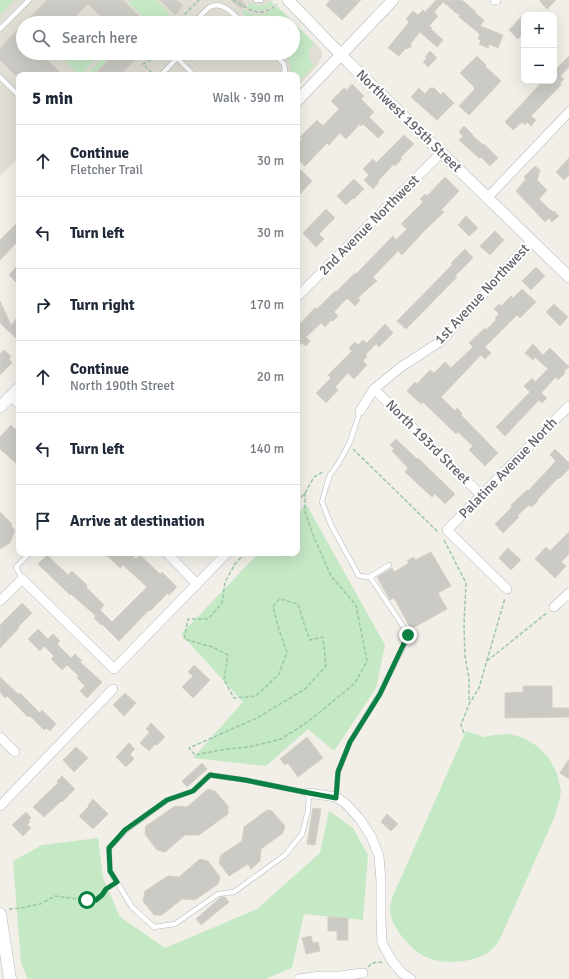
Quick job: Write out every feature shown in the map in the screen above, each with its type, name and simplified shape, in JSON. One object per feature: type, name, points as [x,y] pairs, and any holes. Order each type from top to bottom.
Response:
[{"type":"main road","points":[[5,911],[10,979]]},
{"type":"street","name":"Northwest 195th Street","points":[[288,0],[341,55],[569,277]]},
{"type":"street","points":[[300,98],[393,0]]},
{"type":"street","points":[[488,197],[569,112]]},
{"type":"street","name":"2nd Avenue Northwest","points":[[300,294],[442,152]]},
{"type":"street","name":"1st Avenue Northwest","points":[[360,411],[374,389],[401,367],[441,341],[532,240]]},
{"type":"street","name":"North 193rd Street","points":[[374,389],[481,495]]},
{"type":"street","points":[[0,407],[16,391]]},
{"type":"street","points":[[11,396],[16,401]]},
{"type":"street","name":"Palatine Avenue North","points":[[444,532],[569,406]]},
{"type":"street","points":[[444,532],[506,594]]},
{"type":"street","points":[[170,556],[197,584]]},
{"type":"street","points":[[0,601],[22,579],[114,669],[224,556]]},
{"type":"street","points":[[554,607],[569,593]]},
{"type":"street","points":[[0,806],[113,690]]},
{"type":"street","points":[[0,737],[15,752]]},
{"type":"street","points":[[309,793],[336,798],[345,803],[359,818],[371,836],[379,856],[382,943],[392,961],[402,973],[411,979]]},
{"type":"street","points":[[299,979],[363,973]]},
{"type":"lane","points":[[0,30],[29,0]]},
{"type":"lane","points":[[256,0],[261,0]]},
{"type":"lane","points":[[201,16],[211,6],[217,4],[226,7],[235,16]]},
{"type":"lane","points":[[164,72],[175,60]]},
{"type":"lane","points":[[179,60],[191,72]]},
{"type":"lane","points":[[280,60],[284,64],[284,72]]},
{"type":"lane","points":[[0,77],[16,93]]},
{"type":"lane","points":[[360,411],[349,444],[330,475],[322,502],[331,525],[359,576],[370,577],[389,565]]},
{"type":"lane","points":[[22,579],[16,567],[27,556]]},
{"type":"lane","points":[[336,798],[338,772],[350,742],[380,694],[408,635],[370,577]]},
{"type":"lane","points":[[210,775],[245,780],[309,793],[308,811],[302,834],[285,855],[234,892],[218,894],[175,924],[154,927],[132,907],[110,871],[109,848],[125,830],[167,800],[193,791],[210,775]]},
{"type":"path","points":[[183,16],[198,0]]},
{"type":"path","points":[[233,0],[245,8],[259,12],[271,10],[277,4]]},
{"type":"path","points":[[150,60],[143,64],[151,72]]},
{"type":"path","points":[[349,444],[444,532],[466,583],[464,632],[465,656],[470,678],[469,704]]},
{"type":"path","points":[[300,499],[314,477],[330,467],[334,469]]},
{"type":"path","points":[[242,556],[235,564],[225,582],[222,602],[208,619],[188,619],[184,639],[212,647],[228,654],[224,680],[234,698],[256,696],[279,674],[287,652],[273,607],[279,598],[298,604],[310,640],[323,638],[326,666],[306,689],[257,718],[189,748],[195,755],[226,749],[249,747],[281,738],[309,721],[355,683],[367,661],[356,605],[331,576],[304,512],[305,493]]},
{"type":"path","points":[[444,532],[446,540]]},
{"type":"path","points":[[464,733],[461,725],[469,704],[479,688],[506,594]]},
{"type":"path","points":[[487,661],[554,607]]},
{"type":"path","points":[[5,911],[40,904],[55,896],[96,900],[106,889],[117,882]]},
{"type":"path","points":[[363,973],[372,963],[392,961]]},
{"type":"shaded area","points":[[0,0],[270,0],[287,16],[16,16],[16,60],[300,60],[300,29],[321,49],[322,57],[317,66],[300,84],[300,72],[16,72],[16,160],[0,176]]},
{"type":"green space","points":[[0,0],[14,0],[0,15]]},
{"type":"green space","points":[[132,0],[156,0],[170,13],[167,16],[142,16],[129,3]]},
{"type":"green space","points":[[271,1],[274,4],[265,9],[254,10],[247,7],[250,3],[261,6]]},
{"type":"green space","points":[[277,6],[287,16],[246,16],[242,12],[244,9],[252,14],[261,15],[269,12]]},
{"type":"green space","points":[[300,29],[314,43],[310,48],[309,57],[314,66],[300,80],[300,72],[290,72],[290,63],[288,60],[300,60]]},
{"type":"green space","points":[[64,60],[95,60],[83,72],[77,72]]},
{"type":"green space","points":[[101,60],[108,60],[96,72],[89,72]]},
{"type":"green space","points":[[306,504],[385,645],[376,688],[334,751],[308,729],[266,766],[193,758],[243,702],[181,634],[256,556],[300,556],[300,511]]},
{"type":"green space","points":[[466,731],[484,737],[509,734],[524,738],[537,746],[548,757],[557,773],[561,791],[555,816],[498,943],[488,953],[477,958],[446,962],[424,956],[411,947],[395,926],[390,909],[392,898]]},
{"type":"green space","points":[[329,811],[353,828],[368,855],[363,920],[304,914],[292,968],[265,979],[28,979],[21,963],[13,861],[42,845],[98,838],[103,878],[120,917],[165,948],[257,909],[320,853]]},
{"type":"building","points":[[47,0],[123,0],[139,16],[101,16],[88,4],[76,16],[31,16]]},
{"type":"building","points":[[160,0],[177,0],[183,6],[175,15]]},
{"type":"building","points":[[231,0],[241,0],[246,5],[241,9]]},
{"type":"building","points":[[330,0],[361,0],[342,20],[326,5]]},
{"type":"building","points":[[436,0],[462,0],[484,20],[480,26],[503,35],[498,48],[489,44],[488,48],[479,44],[481,40],[478,39],[480,34],[459,17],[460,15],[443,2],[434,12],[438,16],[429,26],[443,40],[437,47],[420,32],[411,43],[411,47],[405,49],[399,56],[388,48],[409,22],[406,19],[413,11],[418,15],[423,10],[425,12]]},
{"type":"building","points":[[539,0],[556,0],[547,9]]},
{"type":"building","points":[[521,17],[521,36],[518,39],[509,30]]},
{"type":"building","points":[[16,31],[16,60],[47,60],[60,72],[16,72],[15,75],[0,60],[0,48]]},
{"type":"building","points":[[430,51],[437,58],[428,67],[423,62],[427,58],[425,57]]},
{"type":"building","points":[[477,56],[501,81],[469,115],[459,106],[475,89],[460,73]]},
{"type":"building","points":[[569,56],[569,67],[560,76],[564,79],[560,83],[561,85],[531,116],[536,120],[531,126],[527,122],[525,125],[522,122],[513,130],[505,122],[540,84],[557,84],[557,68]]},
{"type":"building","points":[[108,60],[134,61],[123,72],[97,72]]},
{"type":"building","points":[[352,84],[364,96],[361,99],[374,112],[369,117],[384,132],[378,138],[363,124],[361,126],[360,124],[346,139],[340,133],[329,145],[327,143],[305,166],[300,162],[300,141],[302,139],[300,137],[317,120],[323,126],[339,109],[331,101],[344,88],[347,90]]},
{"type":"building","points":[[419,88],[425,94],[430,88],[434,88],[441,95],[443,92],[454,103],[437,120],[411,97]]},
{"type":"building","points":[[464,126],[498,158],[490,166],[459,140],[463,136],[459,132]]},
{"type":"building","points":[[404,135],[414,144],[400,158],[402,159],[395,166],[394,164],[378,181],[379,182],[373,189],[364,180],[369,175],[363,169],[373,159],[376,163]]},
{"type":"building","points":[[569,158],[569,175],[564,180],[556,172]]},
{"type":"building","points":[[535,166],[540,170],[537,180],[547,190],[539,199],[550,210],[553,212],[554,211],[559,216],[552,222],[549,218],[545,222],[516,191],[526,179],[524,177]]},
{"type":"building","points":[[301,170],[312,181],[300,194]]},
{"type":"building","points":[[445,177],[459,191],[441,210],[444,212],[402,255],[398,251],[373,277],[377,281],[358,298],[360,300],[355,306],[347,298],[334,312],[338,316],[333,321],[331,320],[325,327],[321,323],[306,337],[310,341],[306,346],[302,343],[300,345],[300,324],[315,308],[317,309],[355,273],[356,274],[393,236],[396,240],[407,229],[401,224],[423,202],[420,199],[425,194],[427,196]]},
{"type":"building","points":[[354,179],[364,189],[346,205],[337,196]]},
{"type":"building","points":[[326,209],[335,218],[319,234],[324,239],[316,247],[303,233]]},
{"type":"building","points":[[466,216],[478,228],[469,236],[458,225]]},
{"type":"building","points":[[16,224],[16,243],[0,260],[0,240]]},
{"type":"building","points":[[495,231],[504,240],[490,255],[480,246]]},
{"type":"building","points":[[465,249],[473,258],[455,276],[457,277],[406,329],[397,321],[452,265],[451,263]]},
{"type":"building","points":[[16,267],[16,282],[9,275]]},
{"type":"building","points":[[536,267],[545,276],[531,290],[522,281]]},
{"type":"building","points":[[522,289],[536,302],[520,318],[517,315],[485,347],[491,353],[485,359],[481,355],[441,397],[455,411],[457,408],[462,413],[461,415],[498,453],[485,466],[469,450],[473,446],[458,432],[456,434],[423,402],[421,404],[407,391],[415,382],[417,384],[430,370],[434,373],[445,362],[451,368],[473,347],[469,343],[496,320],[495,318],[499,314],[494,309],[499,304],[501,306],[511,296],[513,298]]},
{"type":"building","points":[[0,301],[11,325],[16,319],[16,338],[0,323]]},
{"type":"building","points":[[554,304],[568,317],[560,326],[546,312]]},
{"type":"building","points":[[385,324],[393,333],[379,347],[376,344],[366,354],[367,356],[363,361],[367,365],[354,379],[348,373],[335,387],[338,390],[326,403],[316,393],[331,378],[328,375],[352,351],[349,348],[355,342],[358,345],[363,340],[367,343]]},
{"type":"building","points":[[533,344],[543,355],[550,348],[569,367],[564,371],[565,373],[558,380],[556,377],[541,393],[547,398],[542,403],[539,400],[505,436],[496,427],[530,392],[524,386],[532,378],[535,382],[548,369],[535,357],[533,360],[525,353]]},
{"type":"building","points":[[4,350],[11,356],[9,359],[12,363],[0,375],[0,354]]},
{"type":"building","points":[[11,425],[16,430],[16,463],[0,449],[0,437]]},
{"type":"building","points":[[396,439],[455,494],[445,504],[435,494],[432,497],[405,472],[408,468],[392,451],[394,449],[390,445]]},
{"type":"building","points":[[555,449],[569,463],[569,469],[559,479],[558,478],[537,500],[538,501],[531,507],[529,505],[517,516],[519,517],[503,533],[495,524],[512,507],[511,505],[527,490],[528,491],[556,461],[550,455]]},
{"type":"building","points":[[0,512],[12,524],[11,526],[15,530],[10,543],[0,549]]},
{"type":"building","points":[[569,532],[569,554],[561,562],[566,566],[555,578],[535,559],[546,547],[550,551]]},
{"type":"building","points":[[508,548],[521,560],[511,570],[499,558]]},
{"type":"building","points":[[431,552],[451,586],[438,593],[447,609],[411,629],[394,598],[390,600],[377,577],[392,568],[394,572],[409,563],[407,561],[414,557],[415,560]]},
{"type":"building","points":[[46,556],[48,556],[68,575],[72,571],[87,585],[86,587],[104,605],[100,610],[112,622],[147,587],[123,565],[120,568],[107,556],[132,556],[136,559],[141,556],[160,574],[162,572],[177,587],[169,595],[168,593],[150,611],[149,610],[119,641],[94,618],[96,616],[71,594],[70,595],[38,564]]},
{"type":"building","points":[[22,603],[32,613],[0,648],[0,625]]},
{"type":"building","points":[[38,629],[48,639],[53,634],[60,641],[57,644],[71,658],[75,654],[82,661],[80,662],[102,682],[87,698],[80,691],[85,686],[77,678],[79,676],[67,665],[62,670],[51,659],[54,656],[44,646],[40,651],[28,639]]},
{"type":"building","points":[[194,665],[210,680],[193,698],[182,687],[193,676],[188,672]]},
{"type":"building","points":[[0,677],[19,695],[20,693],[40,713],[42,710],[56,724],[50,731],[46,728],[44,730],[30,716],[28,717],[7,696],[5,698],[0,692]]},
{"type":"building","points":[[523,686],[552,686],[552,708],[569,708],[569,717],[505,718],[505,693],[523,692]]},
{"type":"building","points":[[125,693],[136,703],[124,716],[113,705]]},
{"type":"building","points":[[151,723],[165,737],[157,745],[155,744],[149,751],[140,743],[150,732],[146,729]]},
{"type":"building","points":[[307,737],[323,758],[298,777],[288,763],[285,765],[280,759]]},
{"type":"building","points":[[129,743],[135,749],[130,754],[134,759],[126,767],[116,757]]},
{"type":"building","points":[[76,747],[88,758],[74,772],[63,760]]},
{"type":"building","points":[[569,759],[569,779],[560,773]]},
{"type":"building","points":[[202,763],[207,769],[187,787],[182,781]]},
{"type":"building","points":[[62,776],[75,789],[44,817],[33,807],[58,783],[57,781]]},
{"type":"building","points":[[208,789],[215,791],[228,806],[228,814],[199,835],[185,835],[165,852],[157,850],[145,834],[146,826],[175,806],[187,807]]},
{"type":"building","points":[[93,799],[108,814],[93,829],[79,816],[89,806],[88,805]]},
{"type":"building","points":[[313,808],[321,809],[315,845],[307,844]]},
{"type":"building","points":[[267,810],[272,811],[285,826],[283,833],[261,849],[260,861],[251,869],[248,864],[229,876],[219,863],[221,855],[242,841],[244,827]]},
{"type":"building","points":[[26,812],[31,818],[27,825],[31,828],[23,836],[12,825]]},
{"type":"building","points":[[387,814],[398,824],[391,831],[381,822]]},
{"type":"building","points":[[200,859],[208,861],[220,877],[218,884],[195,900],[182,899],[162,915],[154,915],[143,901],[145,891],[168,876],[179,877]]},
{"type":"building","points":[[221,897],[225,897],[229,902],[201,925],[196,919]]},
{"type":"building","points":[[328,917],[348,918],[348,940],[337,940],[337,931],[328,931]]},
{"type":"building","points":[[311,936],[313,943],[318,942],[320,951],[306,954],[302,938]]},
{"type":"route","points":[[87,900],[96,900],[106,889],[117,882],[110,871],[109,848],[125,830],[167,800],[193,791],[210,775],[245,780],[336,798],[338,772],[350,742],[380,694],[408,635]]}]
